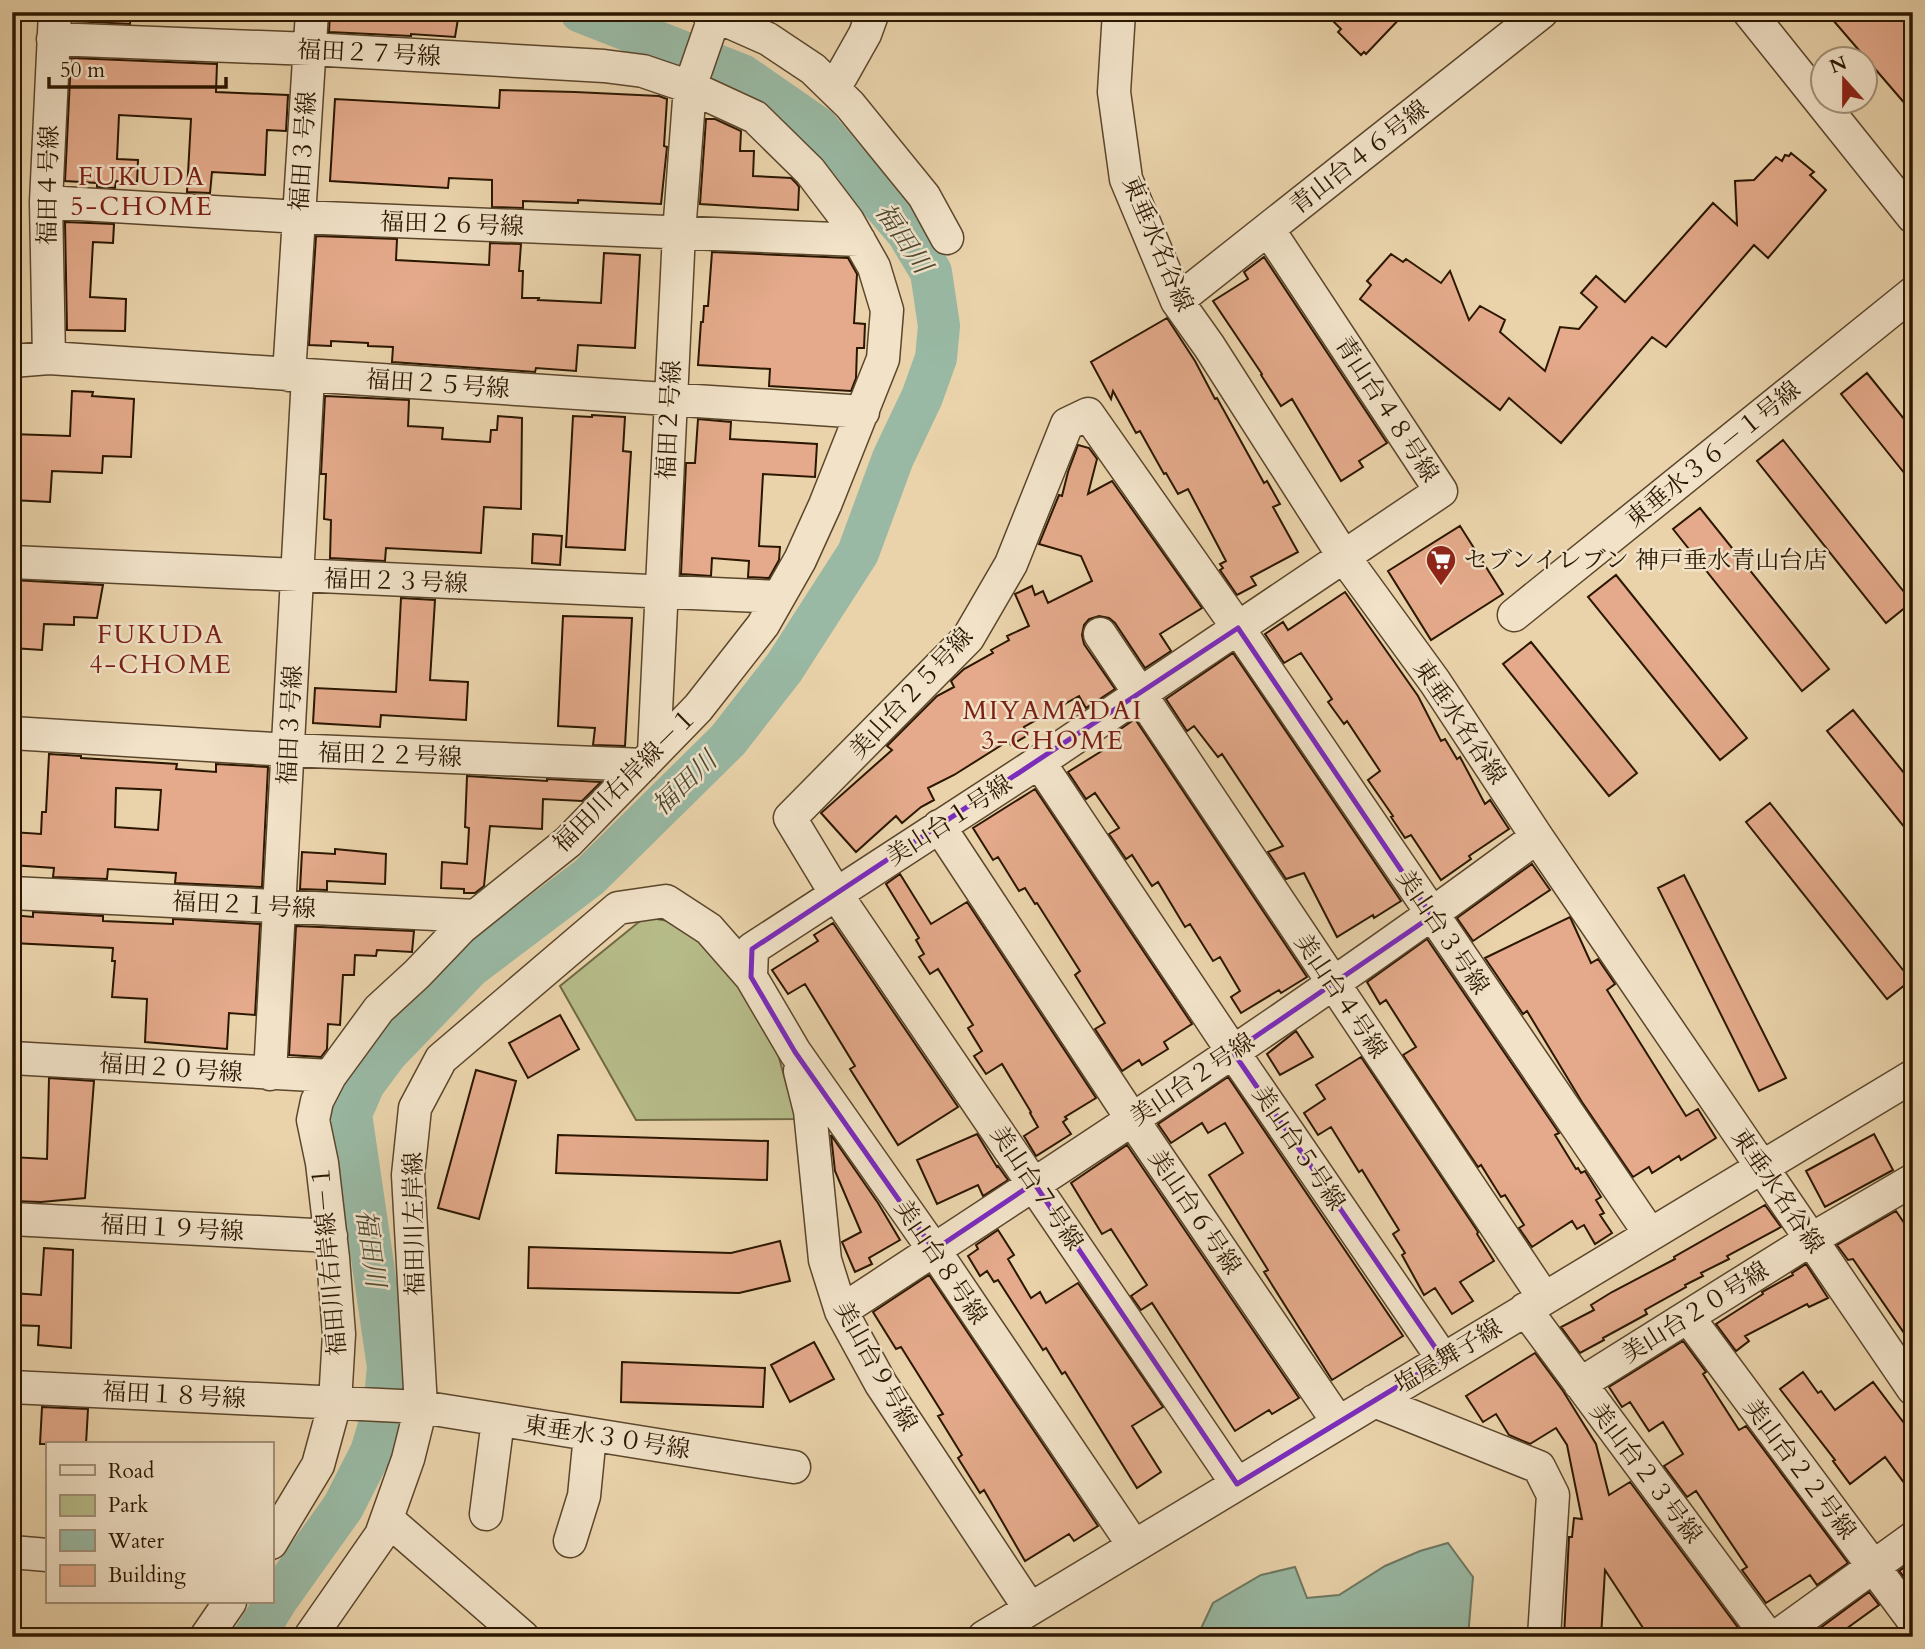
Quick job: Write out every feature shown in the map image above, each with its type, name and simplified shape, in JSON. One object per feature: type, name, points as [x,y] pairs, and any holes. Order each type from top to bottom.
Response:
[{"type":"street","name":"福田３号線","points":[[270,1074],[298,577],[299,217],[312,12]]},
{"type":"street","points":[[834,89],[865,34],[873,12]]},
{"type":"street","name":"東垂水名谷線","points":[[1119,12],[1114,92],[1126,178],[1177,301],[1209,346],[1344,556],[1435,682],[1537,837],[1913,1390]]},
{"type":"street","name":"青山台４６号線","points":[[1177,301],[1542,12]]},
{"type":"street","points":[[1749,12],[1913,217]]},
{"type":"street","points":[[713,13],[768,39],[813,69],[834,89],[924,196],[947,238]]},
{"type":"street","name":"福田２号線","points":[[649,759],[662,592],[678,233],[690,87],[713,13]]},
{"type":"street","name":"福田２７号線","points":[[54,26],[310,49],[604,66],[643,71]]},
{"type":"street","name":"福田４号線","points":[[49,358],[46,202],[54,26]]},
{"type":"street","name":"福田川右岸線－１","points":[[273,1540],[318,1465],[335,1403],[339,1334],[331,1236],[322,1163],[313,1120],[317,1101],[330,1076],[379,1009],[475,916],[568,842],[698,708],[763,625],[815,527],[883,359],[887,310],[874,267],[848,221],[810,171],[755,117],[690,87],[643,71]]},
{"type":"street","name":"福田２６号線","points":[[46,202],[299,217],[859,240]]},
{"type":"street","name":"青山台４８号線","points":[[1268,229],[1441,491],[1344,556]]},
{"type":"street","name":"東垂水３６－１号線","points":[[1514,615],[1913,293]]},
{"type":"street","name":"福田２５号線","points":[[12,360],[49,358],[863,412]]},
{"type":"street","name":"美山台２５号線","points":[[836,894],[790,818],[968,638],[1012,564],[1067,424],[1088,414],[1238,628]]},
{"type":"street","name":"美山台１号線","points":[[751,977],[752,949],[1039,762],[1344,556]]},
{"type":"street","name":"福田２３号線","points":[[12,562],[779,597]]},
{"type":"street","name":"美山台３号線","points":[[1238,628],[1650,1234]]},
{"type":"street","name":"美山台４号線","points":[[1100,634],[1332,984],[1534,1303]]},
{"type":"street","name":"福田２２号線","points":[[12,733],[289,750],[649,759]]},
{"type":"street","name":"美山台５号線","points":[[1039,762],[1443,1359]]},
{"type":"street","name":"美山台６号線","points":[[939,827],[1132,1119],[1338,1422]]},
{"type":"street","name":"美山台２号線","points":[[841,1311],[1233,1052],[1432,916],[1537,837]]},
{"type":"street","name":"福田２１号線","points":[[12,893],[475,916]]},
{"type":"street","name":"美山台７号線","points":[[836,894],[1237,1483]]},
{"type":"street","name":"福田川左岸線","points":[[310,1637],[381,1535],[408,1459],[421,1407],[408,1175],[415,1108],[441,1059],[618,908],[666,901],[709,929],[751,977]]},
{"type":"street","name":"美山台８号線","points":[[751,977],[795,1052],[934,1250],[1134,1546]]},
{"type":"street","name":"美山台９号線","points":[[795,1052],[810,1111],[825,1260],[841,1311],[881,1384],[1030,1609]]},
{"type":"street","name":"福田２０号線","points":[[12,1058],[330,1076]]},
{"type":"street","name":"塩屋舞子線","points":[[984,1637],[1913,1076]]},
{"type":"street","name":"美山台２０号線","points":[[1580,1384],[1810,1240],[1908,1192]]},
{"type":"street","name":"福田１９号線","points":[[12,1219],[331,1236]]},
{"type":"street","name":"美山台２３号線","points":[[1534,1303],[1580,1384],[1768,1637]]},
{"type":"street","name":"美山台２２号線","points":[[1688,1317],[1913,1620]]},
{"type":"street","name":"福田１８号線","points":[[12,1387],[421,1407]]},
{"type":"street","points":[[1374,1401],[1539,1467],[1553,1495],[1544,1637]]},
{"type":"street","name":"東垂水３０号線","points":[[421,1407],[794,1467]]},
{"type":"street","points":[[486,1514],[498,1420]]},
{"type":"street","points":[[570,1541],[584,1496],[590,1436]]},
{"type":"street","points":[[387,1519],[523,1637]]},
{"type":"street","points":[[1776,1637],[1913,1538]]},
{"type":"street","points":[[12,1552],[46,1555]]},
{"type":"street","points":[[206,1637],[229,1604]]},
{"type":"highlighted area","points":[[1238,628],[1432,916],[1233,1052],[1443,1359],[1237,1484],[1034,1183],[934,1250],[795,1052],[751,977],[752,949]]},
{"type":"green space","points":[[645,917],[686,924],[728,968],[773,1036],[796,1119],[636,1120],[560,986]]},
{"type":"water","points":[[1448,1543],[1473,1577],[1468,1637],[1197,1637],[1213,1603],[1261,1575],[1295,1567],[1307,1598],[1339,1595],[1385,1566]]},
{"type":"building","points":[[73,12],[131,12],[130,24],[73,21]]},
{"type":"building","points":[[330,12],[457,12],[458,19],[455,37],[329,32]]},
{"type":"building","points":[[1324,12],[1406,12],[1366,54],[1364,52],[1361,55],[1338,32],[1341,29]]},
{"type":"building","points":[[1826,12],[1913,12],[1913,113],[1880,75],[1880,46],[1855,46]]},
{"type":"building","points":[[71,58],[217,64],[216,92],[288,95],[286,131],[267,130],[265,175],[212,172],[210,193],[187,192],[191,119],[119,115],[117,159],[138,160],[137,183],[116,181],[115,188],[97,187],[97,183],[65,181]]},
{"type":"building","points":[[500,90],[659,96],[667,99],[664,146],[667,147],[661,204],[578,200],[578,203],[523,201],[523,208],[492,207],[492,180],[449,178],[448,188],[330,181],[335,99],[499,108]]},
{"type":"building","points":[[706,119],[715,119],[741,131],[740,151],[754,151],[753,176],[791,178],[799,187],[798,210],[700,204]]},
{"type":"building","points":[[1791,153],[1814,172],[1810,175],[1826,190],[1768,258],[1754,245],[1666,347],[1652,337],[1561,443],[1509,398],[1500,410],[1360,299],[1371,285],[1367,281],[1391,254],[1403,262],[1406,259],[1441,283],[1450,271],[1469,320],[1480,306],[1505,320],[1500,332],[1545,371],[1560,327],[1579,329],[1597,307],[1581,293],[1596,276],[1625,302],[1713,203],[1737,225],[1735,181],[1754,180],[1776,157],[1782,161],[1785,155],[1789,156]]},
{"type":"building","points":[[65,222],[114,224],[113,243],[93,242],[90,297],[126,299],[125,331],[67,330]]},
{"type":"building","points":[[316,236],[397,239],[396,260],[489,265],[490,243],[521,244],[519,271],[523,271],[522,298],[539,298],[538,300],[601,303],[604,253],[640,255],[635,348],[578,345],[576,371],[536,368],[535,372],[392,362],[393,347],[368,346],[368,343],[331,341],[331,346],[309,345]]},
{"type":"building","points":[[712,252],[848,258],[857,274],[854,323],[865,324],[864,348],[857,348],[856,378],[851,391],[769,386],[770,369],[698,365],[701,322],[704,306],[708,306]]},
{"type":"building","points":[[1264,257],[1387,443],[1359,461],[1363,467],[1341,481],[1292,399],[1281,406],[1213,301],[1248,279],[1244,272]]},
{"type":"building","points":[[1167,318],[1195,361],[1215,399],[1217,398],[1264,483],[1267,481],[1280,504],[1273,507],[1298,552],[1251,577],[1256,585],[1237,595],[1220,570],[1223,568],[1220,564],[1226,561],[1188,489],[1178,494],[1140,431],[1136,433],[1113,391],[1111,399],[1091,362]]},
{"type":"building","points":[[1867,373],[1913,430],[1913,484],[1841,394]]},
{"type":"building","points":[[72,391],[93,392],[92,396],[134,399],[131,457],[103,456],[102,473],[52,471],[50,502],[12,500],[12,434],[70,436]]},
{"type":"building","points":[[325,396],[409,400],[408,426],[443,428],[442,439],[490,442],[491,430],[497,430],[498,416],[522,418],[521,509],[484,507],[481,553],[386,548],[385,561],[330,558],[331,520],[324,519],[326,474],[321,474]]},
{"type":"building","points":[[573,416],[625,417],[623,451],[631,452],[625,550],[566,547]]},
{"type":"building","points":[[698,419],[731,422],[730,439],[817,444],[815,477],[763,474],[759,546],[780,547],[779,560],[769,578],[748,577],[749,561],[712,558],[711,576],[681,574],[686,463],[695,463]]},
{"type":"building","points":[[1783,440],[1912,602],[1886,623],[1757,461]]},
{"type":"building","points":[[1078,445],[1089,448],[1097,459],[1088,494],[1112,481],[1202,608],[1160,634],[1171,651],[1145,668],[1115,623],[1109,618],[1099,616],[1089,619],[1084,625],[1082,635],[1084,644],[1115,689],[1086,708],[1079,696],[1024,727],[1028,735],[1011,745],[1008,741],[928,788],[934,800],[902,823],[896,816],[856,852],[821,813],[892,750],[887,746],[937,696],[954,687],[951,681],[964,669],[993,653],[991,650],[1009,640],[1007,636],[1029,626],[1015,594],[1032,586],[1035,595],[1043,591],[1048,603],[1092,581],[1081,556],[1039,544],[1059,495],[1062,496]]},
{"type":"building","points":[[1700,508],[1829,669],[1802,691],[1673,529]]},
{"type":"building","points":[[1460,526],[1503,594],[1431,640],[1388,571]]},
{"type":"building","points":[[533,534],[562,536],[560,565],[532,563]]},
{"type":"building","points":[[1616,575],[1747,738],[1720,760],[1588,597]]},
{"type":"building","points":[[12,580],[103,585],[97,618],[74,617],[74,625],[44,624],[42,650],[12,648]]},
{"type":"building","points":[[1345,592],[1418,696],[1441,741],[1445,739],[1457,759],[1460,757],[1485,804],[1490,800],[1509,829],[1469,856],[1471,859],[1441,880],[1411,835],[1405,838],[1368,780],[1380,771],[1347,721],[1344,724],[1328,702],[1332,699],[1301,653],[1284,663],[1265,634],[1283,622],[1288,630]]},
{"type":"building","points":[[401,598],[435,600],[430,680],[468,682],[466,720],[381,715],[380,727],[313,723],[315,688],[396,692]]},
{"type":"building","points":[[563,616],[632,618],[625,746],[593,745],[595,728],[558,726]]},
{"type":"building","points":[[1531,642],[1637,773],[1609,796],[1503,664]]},
{"type":"building","points":[[1233,653],[1401,901],[1337,937],[1304,873],[1286,879],[1268,852],[1283,846],[1222,754],[1218,757],[1194,726],[1187,731],[1166,699]]},
{"type":"building","points":[[1853,710],[1913,784],[1913,838],[1827,731]]},
{"type":"building","points":[[1135,719],[1307,977],[1241,1013],[1231,997],[1240,991],[1220,957],[1213,961],[1190,924],[1185,927],[1158,882],[1152,886],[1132,855],[1126,859],[1109,834],[1119,828],[1095,793],[1086,799],[1068,772],[1113,744],[1109,737]]},
{"type":"building","points":[[49,754],[177,764],[176,769],[216,772],[216,764],[268,767],[262,887],[175,883],[176,873],[108,869],[107,879],[53,877],[54,868],[12,865],[12,832],[41,834],[42,812],[46,812]],"holes":[[[116,788],[161,790],[158,830],[115,827]]]},
{"type":"building","points":[[467,776],[601,782],[582,801],[543,799],[542,829],[490,826],[484,886],[475,893],[464,893],[464,889],[441,888],[442,862],[467,864]]},
{"type":"building","points":[[1035,789],[1192,1024],[1164,1042],[1168,1049],[1142,1065],[1139,1060],[1122,1071],[1095,1029],[1105,1023],[1075,975],[1080,971],[1037,903],[1035,904],[1025,888],[1019,891],[998,857],[993,860],[973,828]]},
{"type":"building","points":[[1770,803],[1911,980],[1887,999],[1746,822]]},
{"type":"building","points":[[335,849],[386,854],[385,884],[327,881],[327,890],[300,889],[302,852],[335,854]]},
{"type":"building","points":[[1532,864],[1550,890],[1473,941],[1457,918]]},
{"type":"building","points":[[900,874],[931,924],[967,902],[1096,1098],[1065,1117],[1067,1119],[1063,1122],[1071,1134],[1036,1156],[1024,1136],[1038,1127],[1031,1112],[1002,1064],[986,1074],[974,1056],[982,1051],[968,1028],[973,1025],[938,969],[930,974],[919,957],[924,954],[916,940],[919,938],[886,884]]},
{"type":"building","points":[[1684,875],[1786,1078],[1759,1091],[1658,888]]},
{"type":"building","points":[[33,912],[103,916],[103,921],[173,924],[173,919],[260,924],[255,1015],[229,1013],[227,1049],[145,1042],[147,999],[112,997],[115,961],[112,961],[113,948],[12,943],[12,915],[33,917]]},
{"type":"building","points":[[1570,917],[1591,963],[1598,959],[1615,984],[1607,990],[1686,1116],[1698,1109],[1716,1138],[1681,1160],[1679,1156],[1652,1173],[1649,1167],[1633,1177],[1582,1102],[1527,1011],[1523,1014],[1485,958]]},
{"type":"building","points":[[833,923],[958,1107],[898,1145],[850,1069],[855,1066],[805,984],[788,994],[772,970],[818,941],[814,935]]},
{"type":"building","points":[[296,926],[414,931],[412,952],[377,950],[376,956],[355,955],[354,975],[343,975],[340,1025],[328,1024],[327,1049],[321,1057],[289,1055]]},
{"type":"building","points":[[1427,939],[1559,1133],[1555,1135],[1576,1169],[1581,1173],[1585,1171],[1601,1197],[1596,1200],[1604,1213],[1600,1215],[1612,1233],[1595,1244],[1584,1225],[1577,1229],[1572,1221],[1532,1247],[1519,1228],[1524,1225],[1505,1195],[1501,1197],[1481,1165],[1478,1167],[1403,1055],[1416,1047],[1386,1000],[1380,1004],[1367,982]]},
{"type":"building","points":[[560,1015],[579,1049],[528,1078],[509,1043]]},
{"type":"building","points":[[1296,1031],[1313,1057],[1280,1075],[1267,1054]]},
{"type":"building","points":[[1361,1057],[1478,1232],[1494,1261],[1460,1282],[1473,1301],[1452,1314],[1435,1288],[1424,1295],[1393,1234],[1399,1230],[1362,1170],[1359,1172],[1331,1127],[1318,1135],[1304,1113],[1325,1099],[1316,1085]]},
{"type":"building","points":[[476,1070],[516,1081],[479,1219],[438,1208]]},
{"type":"building","points":[[1228,1077],[1403,1336],[1332,1380],[1264,1272],[1268,1270],[1209,1175],[1243,1153],[1225,1123],[1208,1133],[1202,1123],[1171,1143],[1158,1124]]},
{"type":"building","points":[[49,1078],[94,1081],[85,1198],[41,1202],[12,1201],[12,1157],[47,1159]]},
{"type":"building","points":[[977,1134],[1008,1180],[983,1196],[978,1185],[937,1204],[917,1160]]},
{"type":"building","points":[[1874,1134],[1893,1170],[1825,1207],[1806,1171]]},
{"type":"building","points":[[558,1135],[768,1141],[767,1180],[556,1173]]},
{"type":"building","points":[[831,1135],[900,1240],[869,1258],[872,1264],[855,1272],[842,1242],[861,1232],[835,1171]]},
{"type":"building","points":[[1127,1145],[1299,1398],[1272,1414],[1269,1410],[1235,1431],[1152,1303],[1141,1310],[1131,1296],[1147,1285],[1111,1229],[1102,1234],[1071,1183]]},
{"type":"building","points":[[1765,1205],[1781,1227],[1727,1256],[1729,1259],[1701,1273],[1703,1276],[1645,1310],[1647,1314],[1603,1338],[1604,1340],[1580,1353],[1561,1327],[1594,1310],[1591,1305],[1612,1292],[1675,1259],[1674,1257]]},
{"type":"building","points":[[1896,1211],[1913,1236],[1913,1346],[1853,1259],[1848,1260],[1837,1245]]},
{"type":"building","points":[[998,1230],[1014,1255],[1008,1259],[1031,1298],[1040,1292],[1046,1303],[1078,1283],[1163,1407],[1132,1426],[1161,1472],[1137,1488],[1065,1372],[1062,1374],[1046,1348],[1043,1350],[998,1280],[994,1282],[987,1271],[980,1276],[968,1256],[978,1249],[976,1245]]},
{"type":"building","points":[[780,1241],[790,1281],[739,1293],[528,1288],[529,1247],[731,1253]]},
{"type":"building","points":[[44,1248],[73,1250],[71,1348],[38,1345],[39,1326],[12,1325],[12,1293],[41,1295]]},
{"type":"building","points":[[1806,1264],[1828,1298],[1809,1307],[1807,1304],[1745,1336],[1749,1341],[1736,1351],[1716,1324]]},
{"type":"building","points":[[929,1275],[1098,1526],[1074,1541],[1069,1534],[1025,1561],[984,1490],[980,1493],[958,1458],[962,1455],[938,1416],[943,1414],[901,1347],[896,1349],[873,1312]]},
{"type":"building","points":[[1683,1341],[1706,1372],[1703,1374],[1739,1430],[1746,1426],[1848,1563],[1817,1585],[1810,1575],[1766,1603],[1742,1570],[1747,1567],[1696,1491],[1687,1497],[1664,1466],[1683,1454],[1663,1422],[1649,1431],[1630,1402],[1622,1407],[1609,1387]]},
{"type":"building","points":[[814,1342],[834,1379],[790,1402],[771,1365]]},
{"type":"building","points":[[1535,1353],[1596,1444],[1609,1495],[1630,1482],[1739,1629],[1726,1637],[1649,1637],[1605,1570],[1601,1637],[1564,1637],[1569,1537],[1572,1537],[1574,1518],[1582,1519],[1567,1445],[1556,1428],[1530,1444],[1509,1435],[1496,1414],[1483,1422],[1466,1396]]},
{"type":"building","points":[[622,1362],[765,1368],[763,1407],[621,1402]]},
{"type":"building","points":[[1803,1372],[1835,1410],[1873,1382],[1913,1435],[1913,1495],[1885,1457],[1850,1484],[1833,1461],[1835,1460],[1780,1389]]},
{"type":"building","points":[[42,1407],[88,1409],[86,1442],[40,1444]]},
{"type":"building","points":[[1913,1561],[1913,1581],[1909,1583],[1899,1571]]},
{"type":"building","points":[[1869,1592],[1879,1605],[1846,1629],[1851,1637],[1808,1637]]},
{"type":"waterway","name":"福田川","points":[[254,1637],[278,1598],[343,1507],[371,1452],[384,1409],[388,1367],[351,1114],[364,1084],[387,1053],[470,967],[589,877],[728,740],[784,668],[858,553],[893,458],[922,397],[936,358],[939,326],[931,272],[907,232],[817,127],[742,75],[581,12]]},
{"type":"place","name":"セブンイレブン 神戸垂水青山台店","points":[[1441,587]]},
{"type":"district","name":"FUKUDA 5-CHOME","points":[[142,191]]},
{"type":"district","name":"FUKUDA 4-CHOME","points":[[161,649]]},
{"type":"district","name":"MIYAMADAI 3-CHOME","points":[[1053,725]]}]
